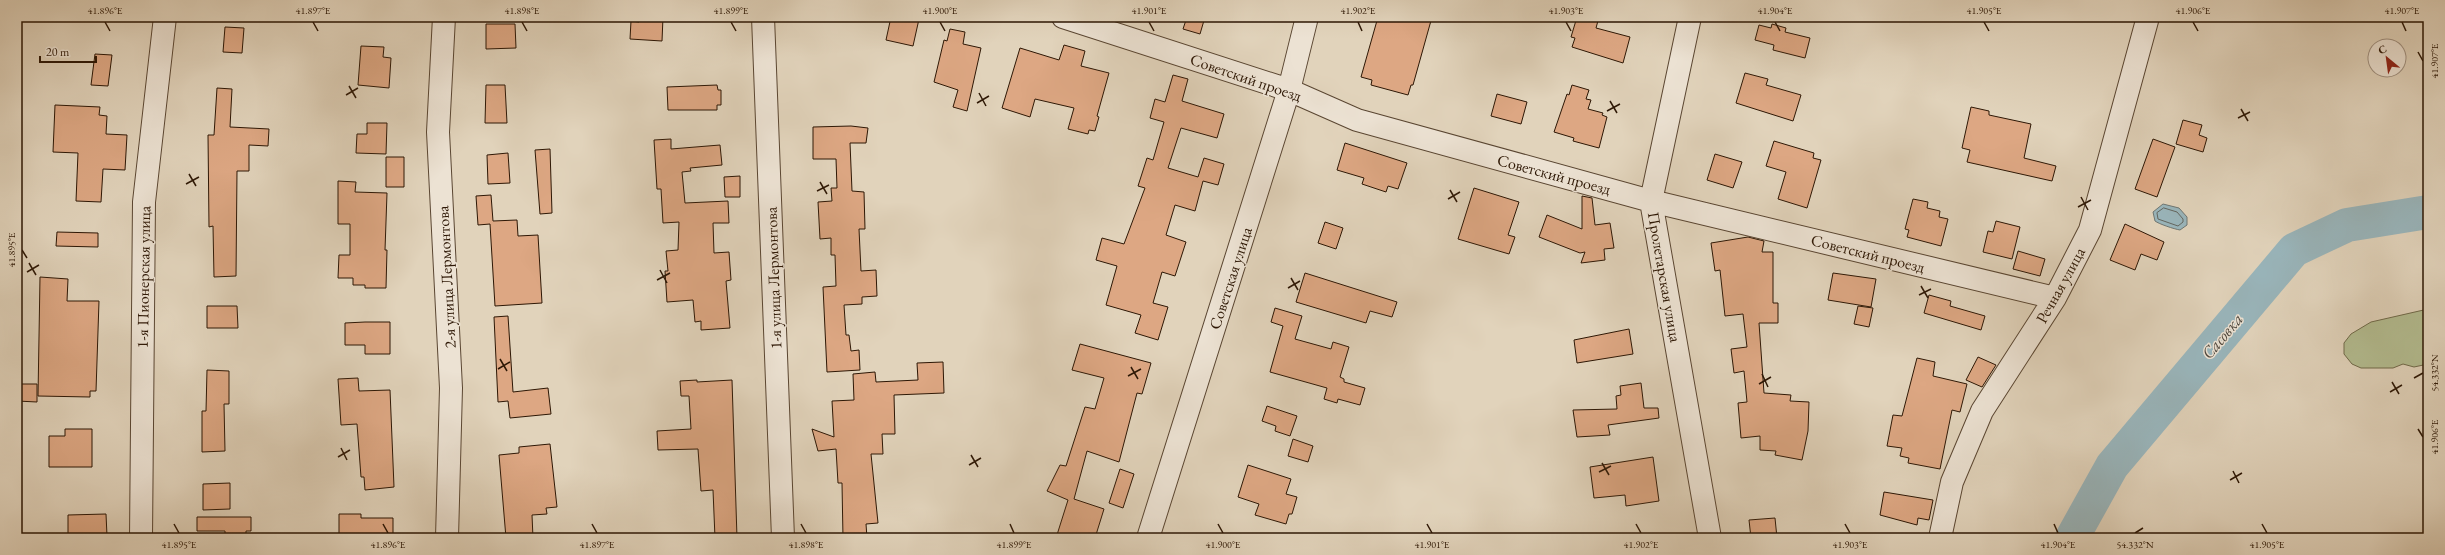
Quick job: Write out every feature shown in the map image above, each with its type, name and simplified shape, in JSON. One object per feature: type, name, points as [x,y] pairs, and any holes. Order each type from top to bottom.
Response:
[{"type":"street","name":"1-я Пионерская улица","points":[[141,538],[140,474],[144,202],[165,17]]},
{"type":"street","name":"2-я улица Лермонтова","points":[[444,17],[438,132],[452,388],[447,538]]},
{"type":"street","name":"1-я улица Лермонтова","points":[[764,17],[783,538]]},
{"type":"street","name":"Советский проезд","points":[[1064,17],[1289,90],[1357,120],[1652,201],[2055,298]]},
{"type":"street","name":"Советская улица","points":[[1148,538],[1289,90],[1307,17]]},
{"type":"street","name":"Пролетарская улица","points":[[1690,17],[1652,201],[1710,538]]},
{"type":"street","name":"Речная улица","points":[[1940,538],[1952,482],[1982,411],[2055,298],[2090,230],[2148,17]]},
{"type":"green space","points":[[2428,309],[2428,364],[2414,367],[2403,364],[2393,368],[2361,368],[2352,364],[2344,354],[2344,343],[2351,334],[2371,322]]},
{"type":"water","points":[[2163,204],[2179,208],[2187,217],[2187,225],[2180,230],[2155,221],[2153,212]]},
{"type":"building","points":[[640,17],[663,17],[662,41],[630,39],[631,21],[639,22]]},
{"type":"building","points":[[891,17],[919,19],[913,46],[886,40]]},
{"type":"building","points":[[1187,17],[1205,17],[1200,34],[1183,29]]},
{"type":"building","points":[[1378,17],[1432,17],[1413,85],[1411,85],[1408,95],[1371,85],[1372,80],[1361,77]]},
{"type":"building","points":[[1577,17],[1599,17],[1596,28],[1630,37],[1623,63],[1572,47],[1575,38],[1571,37]]},
{"type":"building","points":[[486,24],[515,24],[516,48],[486,49]]},
{"type":"building","points":[[1772,24],[1786,28],[1785,32],[1810,38],[1805,58],[1773,50],[1774,45],[1755,40],[1759,25],[1771,28]]},
{"type":"building","points":[[225,27],[244,28],[242,53],[223,52]]},
{"type":"building","points":[[950,29],[965,32],[963,44],[981,48],[967,111],[953,107],[958,90],[934,82],[944,40],[947,41]]},
{"type":"building","points":[[1064,45],[1085,51],[1081,66],[1109,73],[1097,116],[1099,117],[1095,131],[1089,130],[1088,134],[1068,129],[1074,108],[1035,99],[1030,117],[1002,108],[1020,48],[1059,60]]},
{"type":"building","points":[[361,46],[384,47],[383,57],[391,58],[389,88],[358,85]]},
{"type":"building","points":[[95,54],[112,55],[108,86],[91,85]]},
{"type":"building","points":[[1745,73],[1768,79],[1766,85],[1801,95],[1793,121],[1736,103]]},
{"type":"building","points":[[1173,75],[1188,79],[1182,101],[1224,114],[1217,138],[1181,128],[1168,168],[1198,177],[1204,158],[1224,164],[1218,185],[1203,181],[1195,211],[1175,205],[1166,235],[1186,242],[1175,276],[1162,272],[1153,303],[1168,307],[1158,340],[1135,333],[1141,315],[1106,305],[1117,266],[1096,260],[1102,238],[1124,244],[1145,188],[1138,186],[1147,158],[1153,160],[1164,122],[1150,118],[1155,99],[1165,102]]},
{"type":"building","points":[[486,85],[505,85],[507,123],[485,123]]},
{"type":"building","points":[[717,85],[718,90],[721,90],[721,105],[717,105],[717,110],[668,110],[667,87]]},
{"type":"building","points":[[1572,85],[1589,90],[1586,99],[1591,100],[1588,109],[1603,113],[1602,115],[1607,117],[1599,148],[1573,141],[1574,138],[1554,132],[1567,94],[1569,95]]},
{"type":"building","points":[[217,88],[232,89],[230,127],[269,129],[268,146],[249,145],[249,171],[237,171],[236,276],[214,277],[213,226],[209,227],[208,135],[214,135]]},
{"type":"building","points":[[1497,94],[1527,102],[1521,124],[1491,116]]},
{"type":"building","points":[[55,105],[100,107],[99,115],[107,116],[106,134],[127,135],[125,170],[103,169],[101,202],[76,201],[78,153],[53,152]]},
{"type":"building","points":[[1971,107],[1989,111],[1989,115],[2031,124],[2024,158],[2056,166],[2052,181],[1967,162],[1970,150],[1962,148]]},
{"type":"building","points":[[2183,120],[2202,125],[2199,135],[2207,138],[2203,152],[2176,144]]},
{"type":"building","points":[[367,123],[387,123],[386,154],[356,153],[357,134],[367,134]]},
{"type":"building","points":[[851,126],[868,128],[866,143],[850,143],[852,191],[864,192],[865,229],[859,229],[861,271],[876,270],[877,296],[862,297],[862,304],[844,305],[846,335],[849,335],[851,351],[859,350],[860,370],[827,372],[823,287],[836,286],[835,255],[831,255],[831,238],[820,239],[818,202],[832,201],[831,188],[837,188],[836,159],[813,159],[813,127]]},
{"type":"building","points":[[671,139],[671,149],[720,145],[722,165],[690,168],[691,171],[682,172],[685,203],[728,201],[729,223],[713,223],[714,253],[729,252],[731,280],[726,281],[730,328],[701,330],[701,321],[695,322],[693,300],[667,302],[665,271],[668,271],[666,251],[678,250],[679,222],[663,223],[661,189],[657,189],[654,140]]},
{"type":"building","points":[[2153,139],[2175,147],[2157,197],[2135,189]]},
{"type":"building","points":[[1774,141],[1814,153],[1813,158],[1821,160],[1807,208],[1778,199],[1786,172],[1766,166]]},
{"type":"building","points":[[1345,143],[1407,163],[1398,189],[1388,186],[1386,192],[1362,184],[1364,178],[1337,170]]},
{"type":"building","points":[[550,149],[552,213],[540,214],[535,150]]},
{"type":"building","points":[[508,153],[510,183],[488,184],[487,155]]},
{"type":"building","points":[[1715,154],[1742,162],[1733,188],[1707,180]]},
{"type":"building","points":[[386,157],[404,157],[404,187],[386,187]]},
{"type":"building","points":[[740,176],[740,197],[725,197],[724,177]]},
{"type":"building","points":[[338,181],[356,182],[355,192],[387,193],[385,250],[387,250],[386,288],[365,288],[365,285],[353,285],[353,278],[338,278],[339,255],[350,255],[350,224],[338,224]]},
{"type":"building","points":[[1474,188],[1519,202],[1508,235],[1515,237],[1509,254],[1458,239]]},
{"type":"building","points":[[491,195],[493,221],[517,220],[518,236],[538,235],[542,303],[495,306],[490,224],[478,225],[476,196]]},
{"type":"building","points":[[1582,196],[1592,198],[1595,225],[1610,223],[1614,248],[1604,249],[1605,260],[1581,263],[1585,252],[1580,253],[1539,237],[1547,215],[1582,229]]},
{"type":"building","points":[[1913,199],[1928,202],[1927,208],[1940,211],[1939,217],[1948,219],[1941,246],[1907,237],[1909,230],[1905,229]]},
{"type":"building","points":[[1996,221],[2020,227],[2012,259],[1983,252],[1988,231],[1993,232]]},
{"type":"building","points":[[1325,222],[1343,228],[1336,249],[1318,243]]},
{"type":"building","points":[[2125,224],[2164,242],[2157,260],[2141,254],[2135,270],[2110,260]]},
{"type":"building","points":[[57,232],[98,233],[98,247],[56,246]]},
{"type":"building","points":[[1748,237],[1764,241],[1762,252],[1773,252],[1773,303],[1778,303],[1778,323],[1759,323],[1764,393],[1791,395],[1790,401],[1809,402],[1808,431],[1802,460],[1775,455],[1776,451],[1760,450],[1760,436],[1741,438],[1738,403],[1747,402],[1744,371],[1734,373],[1731,349],[1747,347],[1743,314],[1725,316],[1720,270],[1715,271],[1711,243]]},
{"type":"building","points":[[2018,251],[2045,259],[2040,276],[2013,269]]},
{"type":"building","points":[[1305,273],[1397,302],[1392,317],[1370,311],[1366,323],[1296,302]]},
{"type":"building","points":[[1833,273],[1876,279],[1871,307],[1828,300]]},
{"type":"building","points":[[40,277],[68,279],[67,301],[99,301],[96,391],[90,391],[90,397],[38,396]]},
{"type":"building","points":[[1929,295],[1951,301],[1950,306],[1985,316],[1981,330],[1924,313]]},
{"type":"building","points":[[207,306],[237,306],[238,328],[207,328]]},
{"type":"building","points":[[1858,306],[1873,308],[1869,327],[1854,324]]},
{"type":"building","points":[[1275,308],[1302,316],[1295,339],[1331,349],[1333,342],[1349,347],[1340,377],[1344,379],[1344,382],[1365,388],[1360,405],[1338,399],[1337,403],[1324,399],[1327,388],[1270,372],[1283,326],[1271,322]]},
{"type":"building","points":[[508,316],[513,392],[548,388],[551,414],[510,418],[508,401],[498,402],[494,317]]},
{"type":"building","points":[[390,322],[390,354],[365,354],[365,345],[345,345],[345,323]]},
{"type":"building","points":[[1629,329],[1633,354],[1577,363],[1574,340]]},
{"type":"building","points":[[1080,344],[1151,363],[1142,394],[1137,393],[1119,462],[1087,451],[1074,499],[1104,509],[1095,538],[1056,538],[1068,500],[1047,491],[1060,465],[1066,466],[1085,407],[1095,409],[1104,378],[1072,370]]},
{"type":"building","points":[[1978,357],[1996,365],[1982,387],[1966,380]]},
{"type":"building","points":[[1917,358],[1935,362],[1933,376],[1967,384],[1960,412],[1952,410],[1940,469],[1908,463],[1909,458],[1900,456],[1902,448],[1887,446],[1893,415],[1902,416]]},
{"type":"building","points":[[943,362],[944,393],[894,395],[895,434],[882,434],[883,454],[871,454],[878,523],[866,524],[867,538],[843,538],[842,483],[838,483],[836,449],[818,451],[812,429],[834,437],[832,401],[854,400],[853,374],[875,372],[876,382],[918,380],[917,363]]},
{"type":"building","points":[[207,370],[229,371],[229,404],[224,404],[225,451],[202,452],[202,411],[206,411]]},
{"type":"building","points":[[358,378],[359,391],[390,390],[394,487],[365,490],[364,477],[361,477],[357,424],[341,425],[338,379]]},
{"type":"building","points":[[697,380],[697,382],[732,380],[737,538],[715,538],[713,490],[701,491],[698,449],[658,450],[657,431],[691,429],[689,396],[681,396],[680,381]]},
{"type":"building","points":[[1641,383],[1644,408],[1658,408],[1659,418],[1608,425],[1610,435],[1577,437],[1573,410],[1617,409],[1616,396],[1621,395],[1620,386]]},
{"type":"building","points":[[17,384],[37,384],[37,402],[17,401]]},
{"type":"building","points":[[1267,406],[1297,416],[1290,436],[1275,431],[1276,426],[1262,421]]},
{"type":"building","points":[[65,429],[92,429],[92,467],[49,467],[49,436],[65,436]]},
{"type":"building","points":[[1293,439],[1313,446],[1308,462],[1288,456]]},
{"type":"building","points":[[550,444],[557,507],[546,508],[547,514],[532,515],[533,538],[506,538],[499,455],[519,453],[519,447]]},
{"type":"building","points":[[1653,457],[1659,501],[1626,506],[1625,495],[1594,498],[1590,467]]},
{"type":"building","points":[[1248,465],[1291,479],[1286,494],[1297,497],[1292,514],[1289,514],[1286,524],[1255,515],[1259,504],[1238,497]]},
{"type":"building","points":[[1120,469],[1134,474],[1123,508],[1109,503]]},
{"type":"building","points":[[230,483],[230,509],[203,510],[203,484]]},
{"type":"building","points":[[1884,492],[1933,500],[1929,520],[1918,518],[1917,525],[1880,515]]},
{"type":"building","points":[[106,514],[107,536],[68,536],[68,515]]},
{"type":"building","points":[[339,514],[361,514],[361,518],[393,518],[393,538],[339,538]]},
{"type":"building","points":[[197,517],[251,517],[251,531],[246,531],[246,538],[225,538],[225,531],[197,531]]},
{"type":"building","points":[[1775,518],[1777,538],[1751,538],[1749,520]]},
{"type":"waterway","name":"Сасовка","points":[[2072,538],[2112,466],[2294,250],[2347,225],[2428,212]]}]
